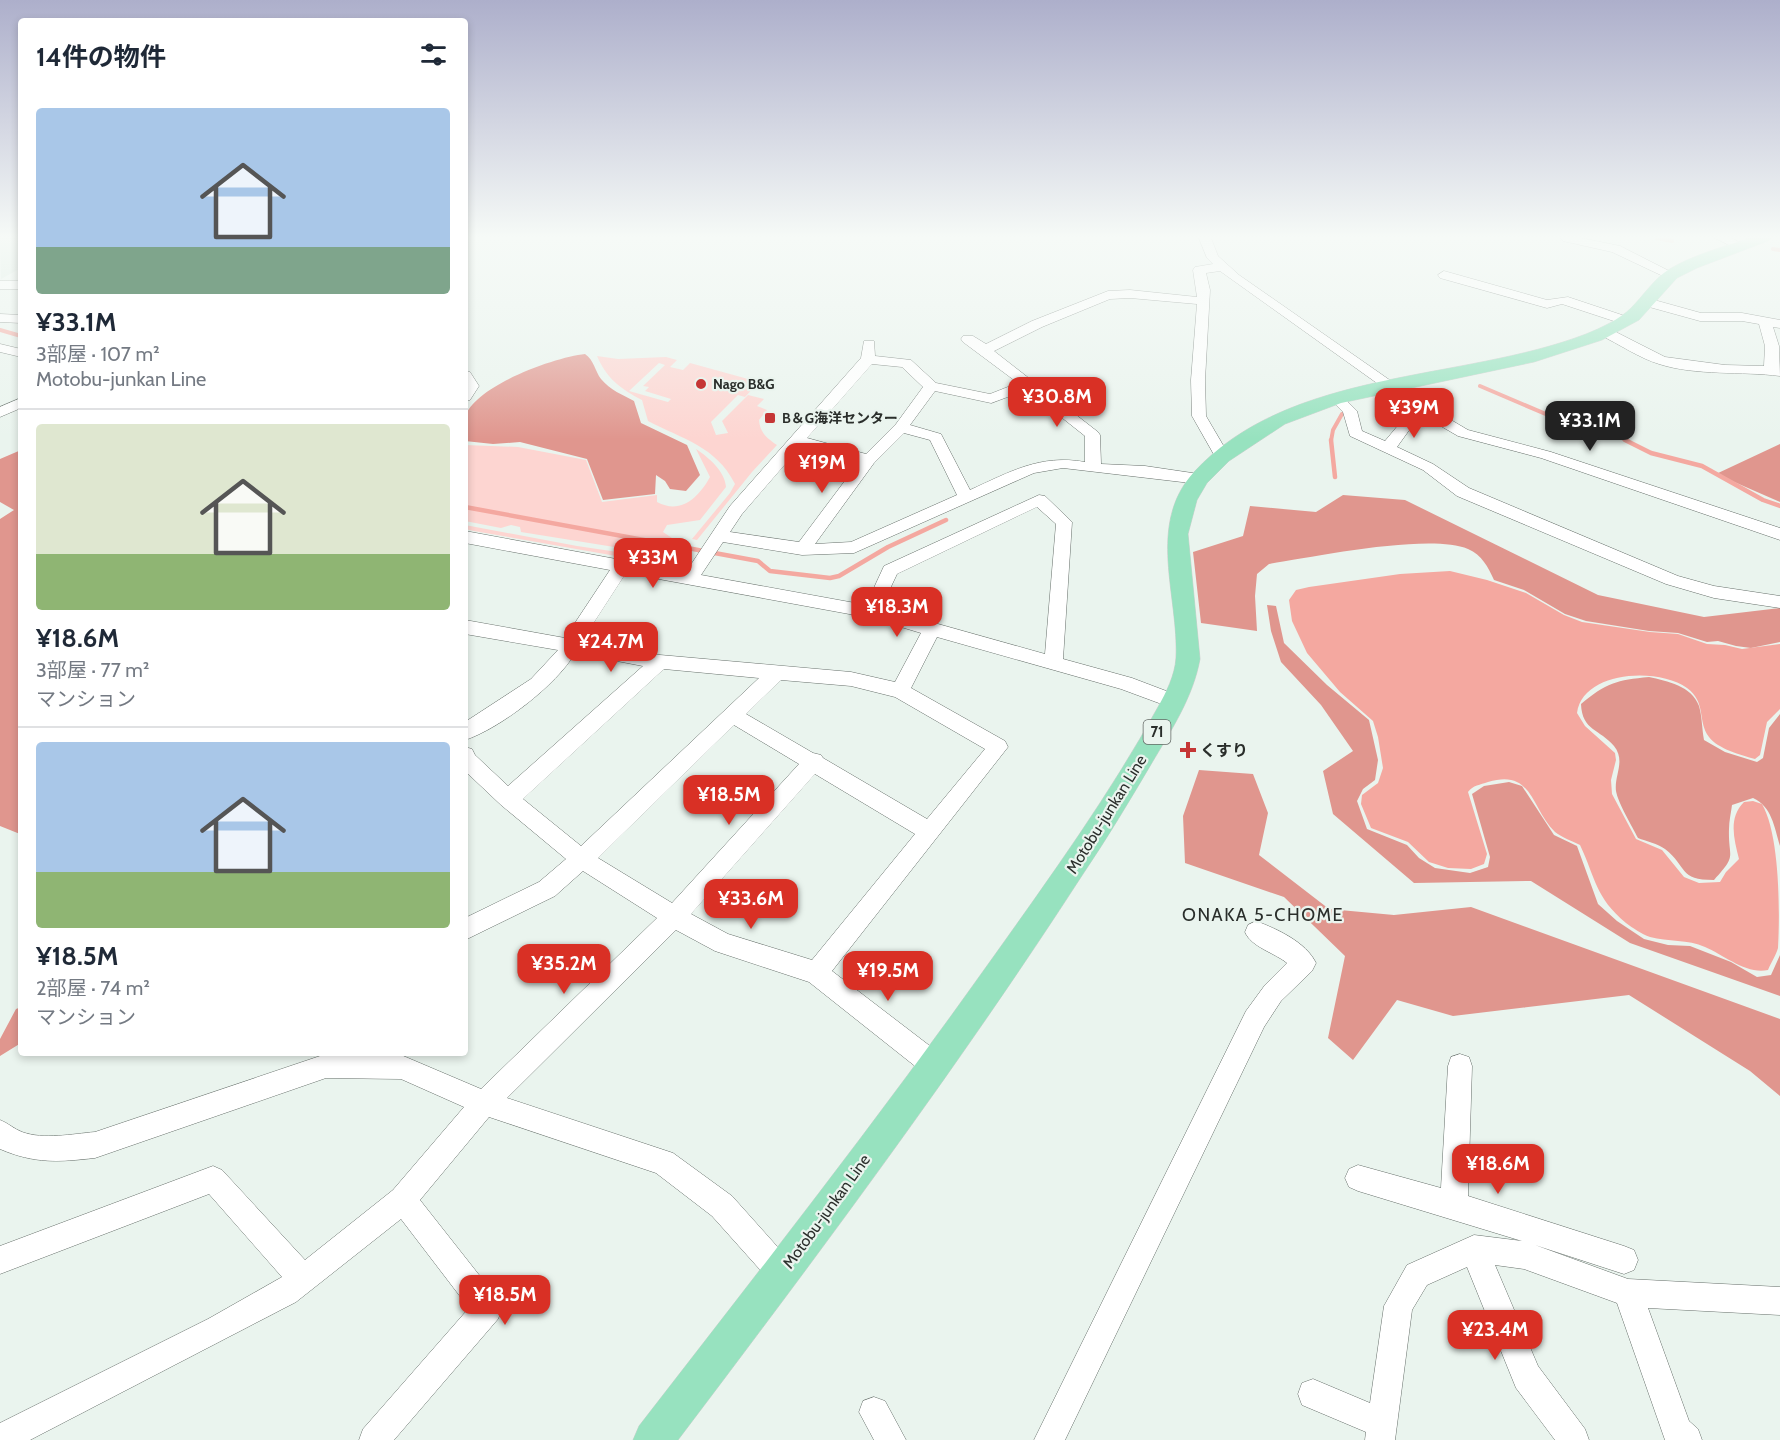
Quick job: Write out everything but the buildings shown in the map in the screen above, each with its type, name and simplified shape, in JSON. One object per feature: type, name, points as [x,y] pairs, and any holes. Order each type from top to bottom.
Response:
[{"type":"main road","name":"Motobu-junkan Line","points":[[653,1440],[781,1272],[1017,951],[1112,806],[1175,702],[1185,676],[1188,659],[1177,534],[1187,501],[1199,479],[1222,457],[1278,420],[1336,398],[1534,357],[1615,327],[1643,305]]},
{"type":"street","points":[[985,350],[1037,324],[1083,305]]},
{"type":"street","points":[[1203,305],[1198,380],[1199,416],[1222,457]]},
{"type":"street","points":[[1273,305],[1462,433],[1546,455],[1780,534]]},
{"type":"street","points":[[1573,305],[1615,327],[1662,361],[1725,369],[1776,371],[1772,346],[1764,320]]},
{"type":"street","points":[[1658,305],[1700,317],[1742,316],[1780,324]]},
{"type":"street","points":[[0,318],[18,319]]},
{"type":"street","points":[[968,339],[1093,435],[1092,468]]},
{"type":"street","points":[[0,348],[18,351]]},
{"type":"street","points":[[694,572],[714,540],[759,483],[798,440],[869,352],[906,363],[931,386],[991,399],[1028,384]]},
{"type":"street","points":[[802,549],[869,460],[901,427],[931,386]]},
{"type":"street","points":[[1336,398],[1350,411],[1354,420],[1355,433],[1428,467],[1463,492],[1672,580],[1714,592],[1780,602]]},
{"type":"street","points":[[0,413],[18,404]]},
{"type":"street","points":[[1388,448],[1401,429],[1417,416],[1428,412]]},
{"type":"street","points":[[901,427],[936,437],[965,496]]},
{"type":"street","points":[[798,440],[869,460]]},
{"type":"street","points":[[714,540],[818,550],[854,547],[965,496],[1030,470],[1063,463],[1199,479]]},
{"type":"street","points":[[871,612],[890,570],[1039,500],[1064,522],[1053,662]]},
{"type":"street","points":[[468,538],[621,566],[694,572],[871,612],[1053,662],[1134,686],[1175,702]]},
{"type":"street","points":[[468,730],[540,682],[563,660],[621,566]]},
{"type":"street","points":[[468,628],[660,662],[851,679],[900,691],[998,747],[816,973]]},
{"type":"street","points":[[900,691],[932,629]]},
{"type":"street","points":[[508,799],[660,662]]},
{"type":"street","points":[[468,928],[547,889],[734,716],[777,672]]},
{"type":"street","points":[[734,716],[814,761],[930,832]]},
{"type":"street","points":[[468,761],[508,799],[582,859],[674,917],[723,943],[816,973],[934,1065]]},
{"type":"street","points":[[0,1439],[218,1329],[304,1280],[404,1200],[484,1103],[674,917],[814,761]]},
{"type":"street","points":[[1049,1440],[1255,1019],[1273,993],[1304,963],[1285,947],[1256,932]]},
{"type":"street","points":[[0,1133],[10,1143],[55,1149],[95,1145],[327,1066],[401,1067],[412,1063],[484,1103],[664,1162],[722,1206],[781,1272]]},
{"type":"street","points":[[1454,1205],[1460,1066]]},
{"type":"street","points":[[1358,1178],[1454,1205],[1536,1222],[1624,1260]]},
{"type":"street","points":[[0,1260],[213,1179],[304,1280]]},
{"type":"street","points":[[374,1440],[489,1309],[404,1200]]},
{"type":"street","points":[[1536,1222],[1538,1260]]},
{"type":"street","points":[[1474,1249],[1527,1377],[1574,1440]]},
{"type":"street","points":[[1313,1394],[1381,1432],[1398,1306],[1417,1275],[1474,1249],[1524,1255],[1628,1293],[1780,1301]]},
{"type":"street","points":[[1628,1293],[1677,1431],[1687,1440]]},
{"type":"street","points":[[874,1412],[891,1440]]},
{"type":"shaded area","points":[[585,354],[605,383],[634,401],[641,423],[687,445],[700,475],[686,491],[670,489],[665,481],[656,475],[655,494],[603,500],[587,459],[520,442],[493,444],[468,441],[468,412],[483,394],[517,375],[572,356]]},
{"type":"shaded area","points":[[597,356],[618,359],[666,357],[677,360],[670,367],[683,370],[690,363],[759,382],[745,397],[738,395],[711,422],[716,435],[728,433],[722,421],[748,395],[764,399],[757,406],[767,410],[759,420],[760,425],[765,435],[777,445],[697,540],[692,539],[735,484],[727,471],[708,452],[648,421],[642,400],[615,382],[605,371]],"holes":[[[659,363],[665,365],[643,386],[649,387],[645,391],[671,399],[668,402],[629,391]]]},
{"type":"shaded area","points":[[1780,444],[1780,502],[1716,474]]},
{"type":"shaded area","points":[[468,445],[518,447],[586,460],[602,502],[657,495],[657,502],[666,505],[674,506],[688,502],[695,497],[710,477],[696,449],[711,460],[725,481],[726,487],[700,520],[667,525],[663,532],[672,538],[665,552],[639,551],[521,532],[520,527],[511,525],[501,528],[468,522]]},
{"type":"shaded area","points":[[18,451],[18,833],[0,826],[0,519],[14,510],[0,502],[0,459]]},
{"type":"shaded area","points":[[1343,495],[1405,500],[1598,595],[1704,617],[1780,608],[1780,642],[1751,648],[1718,641],[1707,642],[1678,633],[1586,621],[1565,614],[1524,590],[1494,580],[1481,558],[1468,549],[1427,544],[1371,548],[1269,564],[1257,574],[1255,596],[1257,631],[1201,623],[1193,552],[1243,536],[1250,506],[1316,512]]},
{"type":"shaded area","points":[[468,526],[674,562],[673,566],[468,530]]},
{"type":"shaded area","points":[[1450,571],[1526,593],[1564,615],[1582,622],[1678,634],[1707,644],[1742,649],[1780,644],[1780,709],[1767,722],[1760,755],[1755,759],[1730,751],[1713,741],[1705,731],[1697,700],[1687,688],[1674,681],[1641,676],[1607,681],[1592,688],[1582,699],[1577,713],[1585,726],[1615,753],[1616,760],[1611,780],[1612,794],[1636,839],[1662,850],[1684,877],[1699,883],[1720,882],[1739,859],[1735,844],[1734,822],[1739,808],[1744,802],[1753,801],[1762,804],[1768,818],[1776,854],[1779,895],[1778,948],[1768,970],[1752,970],[1698,944],[1650,937],[1626,923],[1602,896],[1580,845],[1555,832],[1529,793],[1514,781],[1503,779],[1488,782],[1468,792],[1487,854],[1484,864],[1471,869],[1448,868],[1429,862],[1408,842],[1371,828],[1361,804],[1362,795],[1378,783],[1383,768],[1373,721],[1340,692],[1307,653],[1292,621],[1289,600],[1296,590],[1309,587],[1400,574]]},
{"type":"shaded area","points":[[1267,605],[1276,606],[1284,643],[1327,685],[1369,720],[1378,760],[1375,780],[1363,789],[1357,801],[1367,829],[1407,845],[1419,858],[1435,868],[1470,873],[1488,867],[1490,857],[1472,794],[1484,786],[1509,782],[1522,786],[1554,835],[1577,846],[1598,904],[1617,921],[1644,939],[1668,945],[1690,946],[1731,962],[1757,977],[1771,975],[1780,955],[1780,996],[1630,943],[1531,881],[1414,883],[1333,814],[1323,771],[1353,751],[1321,705],[1281,662],[1271,631]]},
{"type":"shaded area","points":[[1649,677],[1678,685],[1696,699],[1701,714],[1704,740],[1725,752],[1757,762],[1763,758],[1769,728],[1780,714],[1780,846],[1768,812],[1753,798],[1732,805],[1729,826],[1730,856],[1714,880],[1694,878],[1665,849],[1638,838],[1617,796],[1619,757],[1617,752],[1609,740],[1588,725],[1582,713],[1581,704],[1612,684]]},
{"type":"shaded area","points":[[1199,770],[1253,774],[1268,813],[1259,855],[1329,909],[1394,915],[1471,907],[1780,1019],[1780,1096],[1750,1071],[1629,995],[1453,1016],[1397,1000],[1353,1060],[1328,1038],[1345,956],[1284,897],[1185,863],[1183,816]]},
{"type":"shaded area","points":[[18,1008],[18,1045],[0,1056],[0,1039]]},
{"type":"waterway","points":[[0,330],[18,335]]},
{"type":"waterway","points":[[1480,386],[1581,429],[1610,432],[1628,441]]},
{"type":"waterway","points":[[1331,441],[1333,430],[1342,414]]},
{"type":"waterway","points":[[1625,440],[1651,453],[1702,466],[1763,500],[1780,506]]},
{"type":"waterway","points":[[1331,441],[1335,477]]},
{"type":"waterway","points":[[468,508],[758,561],[770,571],[830,578],[839,576],[888,547],[946,520]]},
{"type":"place","name":"Nago B&G","points":[[701,384]]},
{"type":"place","name":"B＆G海洋センター","points":[[770,418]]},
{"type":"place","name":"くすり","points":[[1188,750]]},
{"type":"district","name":"ONAKA 5-CHOME","points":[[1263,915]]}]
